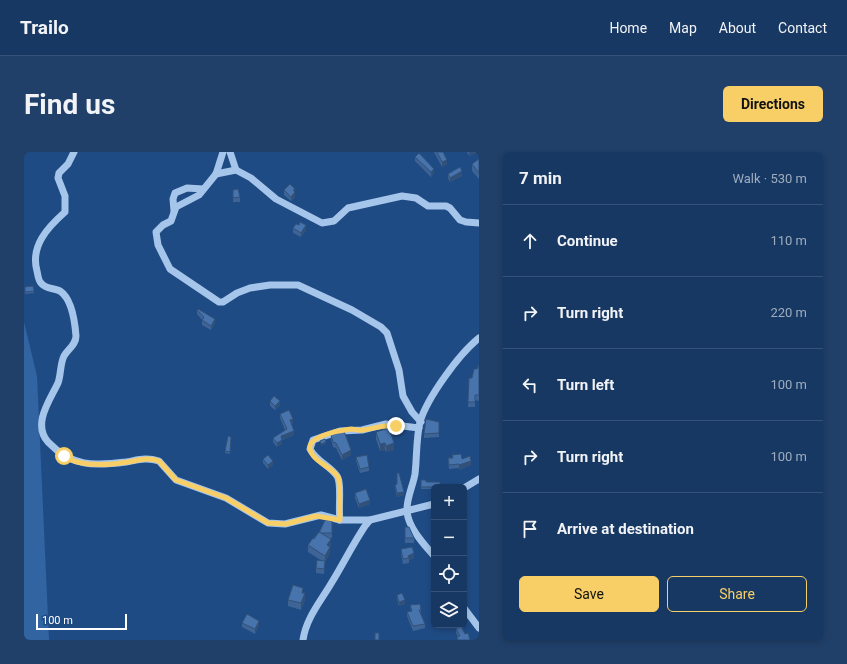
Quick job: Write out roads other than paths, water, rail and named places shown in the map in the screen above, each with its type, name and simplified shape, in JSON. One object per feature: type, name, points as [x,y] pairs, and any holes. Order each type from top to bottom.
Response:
[{"type":"street","points":[[74,152],[68,164],[59,173],[58,178],[65,196],[65,212],[56,219],[45,233],[36,260],[40,283],[44,286],[59,291],[69,302],[76,337],[72,347],[64,357],[57,383],[49,397],[42,418],[44,434],[47,441],[70,459],[84,464],[108,464],[142,458],[159,461],[176,480],[226,498],[268,523],[286,524],[316,516],[340,520],[370,520],[431,505]]},
{"type":"street","points":[[174,211],[180,204],[195,198],[216,174],[223,152]]},
{"type":"street","points":[[230,152],[236,170]]},
{"type":"street","points":[[216,174],[236,170],[251,178],[276,199],[322,223],[334,221],[348,208],[402,196],[416,198],[428,206],[446,206],[450,208],[460,220],[479,223]]},
{"type":"street","points":[[203,189],[186,188],[175,194],[173,199],[174,219],[159,229],[155,238],[163,259],[170,269],[219,302],[223,302],[237,293],[250,288],[270,285],[298,285],[352,310],[381,327],[387,333],[399,370],[402,396],[420,425]]},
{"type":"street","points":[[431,552],[416,532],[407,512],[408,498],[414,474],[420,425],[434,394],[463,354],[479,338]]},
{"type":"street","points":[[340,520],[340,484],[337,476],[314,456],[310,449],[310,445],[313,440],[340,431],[362,430],[386,424],[420,425]]},
{"type":"street","points":[[467,486],[479,479]]},
{"type":"street","points":[[303,640],[305,628],[312,613],[370,520]]},
{"type":"street","points":[[467,612],[479,628]]}]
